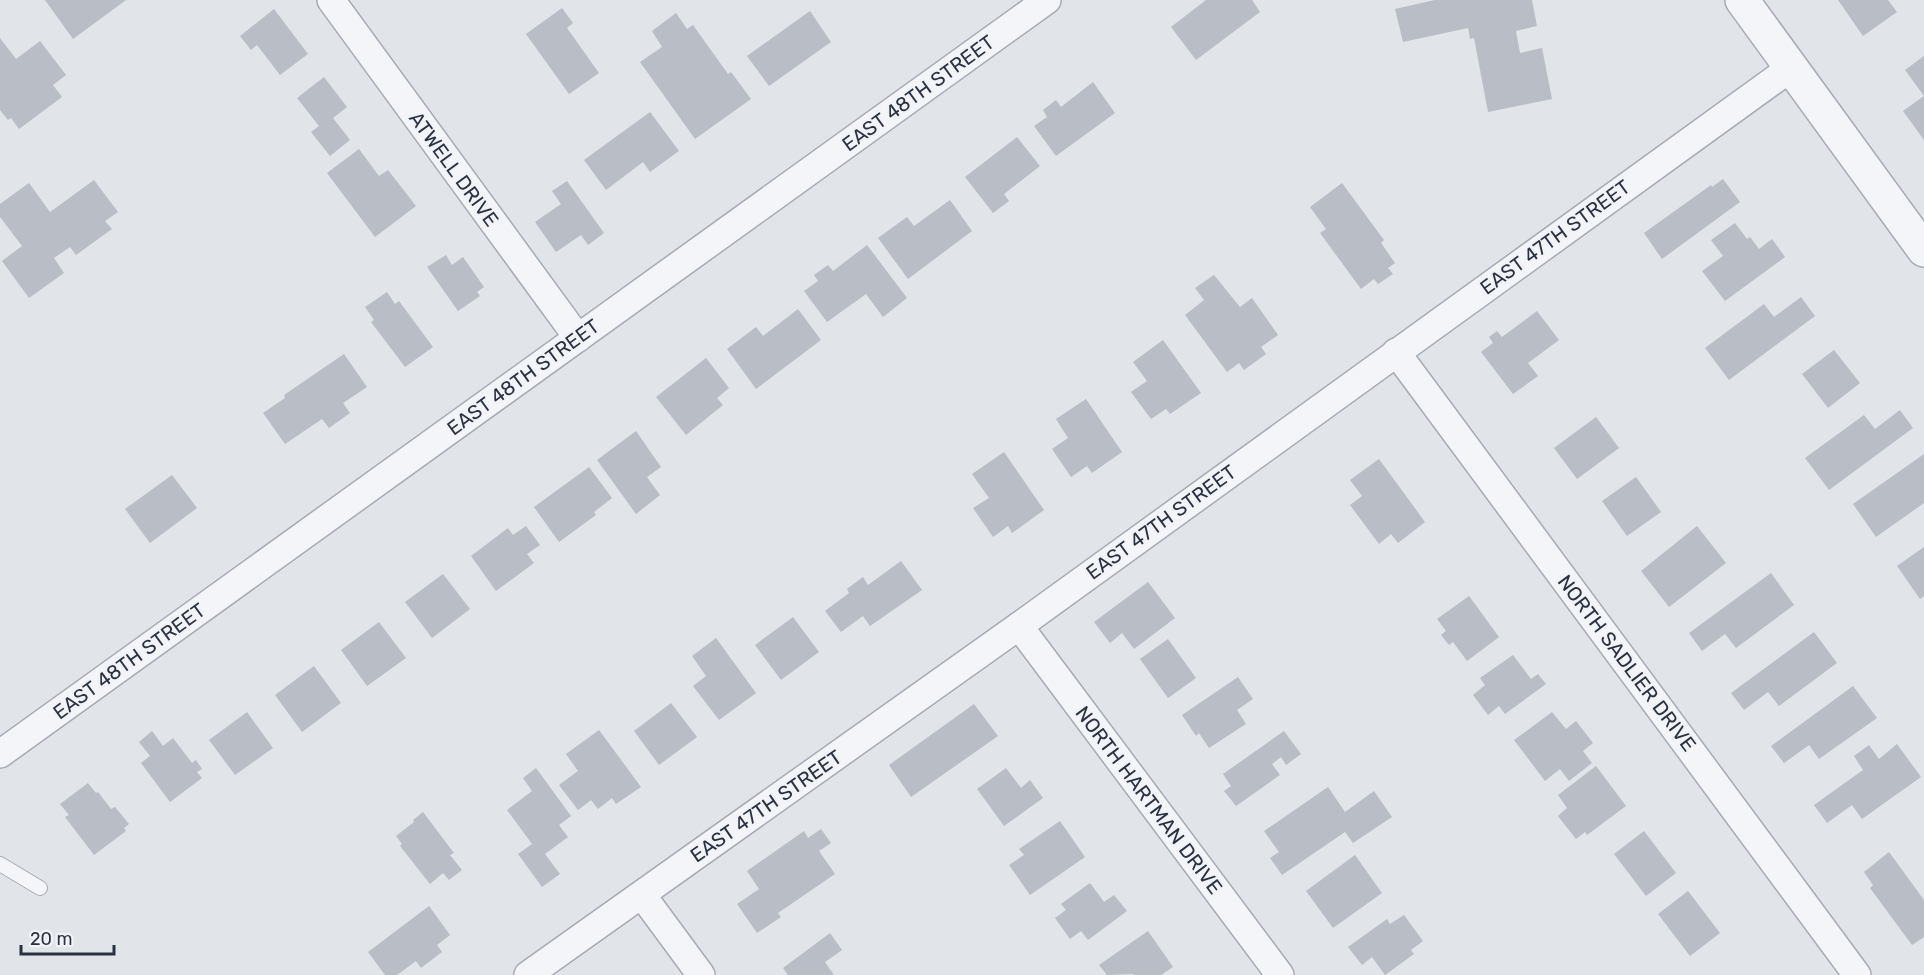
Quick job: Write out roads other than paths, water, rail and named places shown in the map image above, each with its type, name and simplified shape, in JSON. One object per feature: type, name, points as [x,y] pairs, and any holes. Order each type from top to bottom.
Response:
[{"type":"street","name":"ATWELL DRIVE","points":[[331,0],[578,338]]},
{"type":"street","name":"EAST 48TH STREET","points":[[0,754],[1047,0]]},
{"type":"street","points":[[1742,0],[1919,232]]},
{"type":"street","name":"EAST 47TH STREET","points":[[528,975],[1019,626],[1792,67]]},
{"type":"street","name":"NORTH SADLIER DRIVE","points":[[1396,352],[1857,975]]},
{"type":"street","name":"NORTH HARTMAN DRIVE","points":[[1019,626],[1280,975]]},
{"type":"street","points":[[642,895],[701,975]]},
{"type":"lane","points":[[0,864],[40,888]]}]
